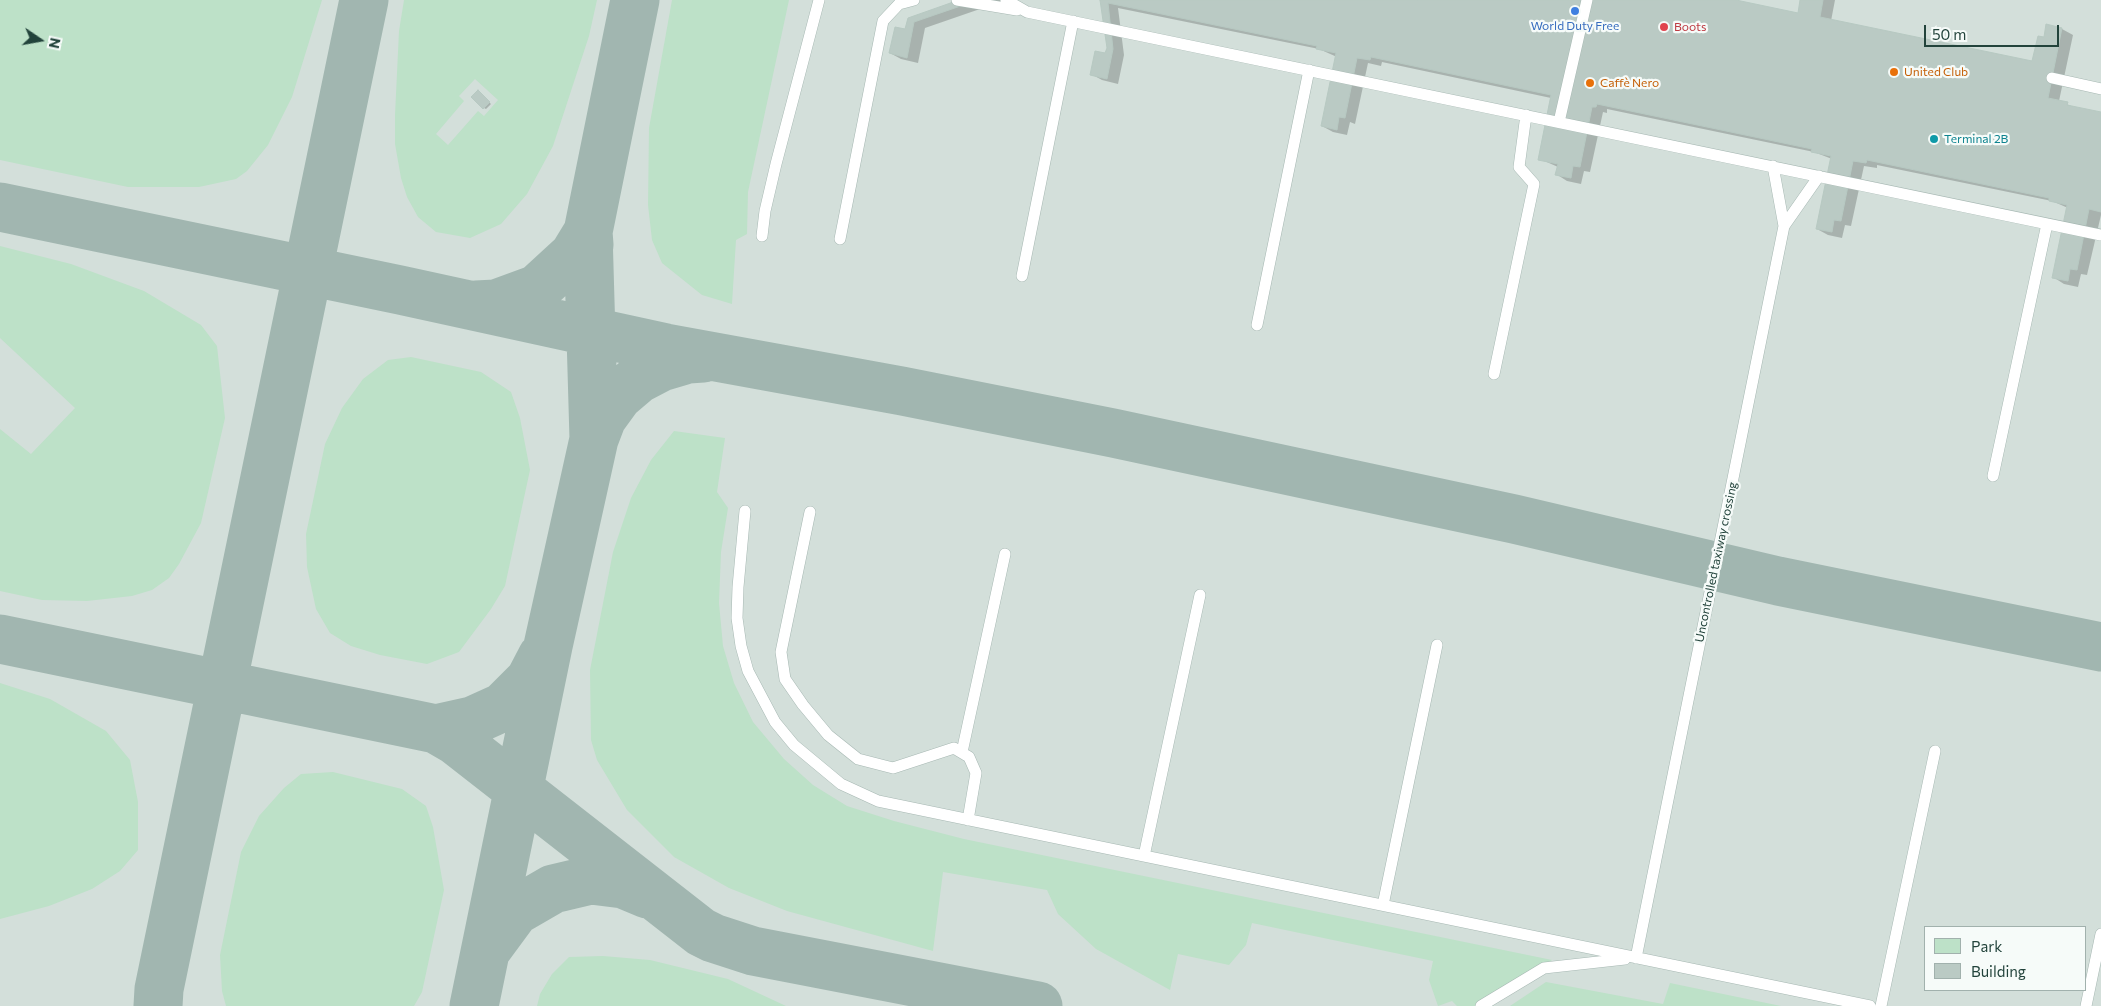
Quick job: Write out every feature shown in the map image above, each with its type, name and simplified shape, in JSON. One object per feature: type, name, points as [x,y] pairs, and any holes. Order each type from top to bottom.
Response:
[{"type":"lane","points":[[762,236],[765,211],[776,164],[819,0]]},
{"type":"lane","points":[[840,239],[883,21],[899,4],[914,0]]},
{"type":"lane","points":[[957,0],[1074,21],[2101,235]]},
{"type":"lane","points":[[1006,0],[1026,12]]},
{"type":"lane","points":[[1559,122],[1587,0]]},
{"type":"lane","points":[[1022,276],[1074,21]]},
{"type":"lane","points":[[1257,325],[1309,70]]},
{"type":"lane","points":[[2052,78],[2101,89]]},
{"type":"lane","points":[[1494,374],[1534,184],[1519,167],[1526,115]]},
{"type":"lane","points":[[1774,166],[1784,226]]},
{"type":"lane","points":[[1784,226],[1819,176]]},
{"type":"lane","points":[[1992,476],[2046,224]]},
{"type":"lane","name":"Uncontrolled taxiway crossing","points":[[1636,958],[1784,226]]},
{"type":"lane","points":[[745,512],[737,618],[741,646],[748,672],[775,722],[794,745],[842,784],[878,801],[1870,1006]]},
{"type":"lane","points":[[810,512],[781,652],[785,679],[802,705],[828,734],[858,759],[893,768],[954,748],[969,757],[976,773],[968,820]]},
{"type":"lane","points":[[962,752],[1005,554]]},
{"type":"lane","points":[[1144,856],[1200,595]]},
{"type":"lane","points":[[1383,905],[1437,646]]},
{"type":"lane","points":[[1880,1006],[1935,751]]},
{"type":"lane","points":[[2086,1006],[2101,934]]},
{"type":"lane","points":[[1481,1006],[1544,968],[1636,958]]},
{"type":"shaded area","points":[[0,0],[2101,0],[2101,1006],[0,1006]]},
{"type":"green space","points":[[0,0],[322,0],[292,97],[268,145],[247,171],[236,179],[199,187],[128,187],[0,160]]},
{"type":"green space","points":[[404,0],[597,0],[589,36],[553,146],[527,194],[501,224],[470,238],[436,232],[418,217],[407,197],[401,178],[395,144],[399,31]],"holes":[[[475,79],[498,100],[484,116],[478,111],[448,145],[436,134],[464,101],[459,96]]]},
{"type":"green space","points":[[672,0],[789,0],[748,192],[747,234],[736,240],[732,304],[702,295],[662,263],[652,240],[648,205],[649,128]]},
{"type":"green space","points":[[0,246],[71,264],[144,291],[201,325],[217,346],[225,418],[201,523],[179,564],[169,578],[152,590],[132,596],[87,601],[42,600],[0,591],[0,429],[31,454],[75,408],[0,338]]},
{"type":"green space","points":[[411,357],[481,372],[511,392],[520,418],[530,470],[505,586],[491,609],[459,652],[427,664],[380,655],[351,646],[330,633],[316,609],[307,567],[306,534],[325,444],[342,408],[363,379],[388,360]]},
{"type":"green space","points":[[674,431],[725,438],[717,492],[728,508],[721,552],[719,603],[723,646],[734,683],[753,722],[784,759],[813,785],[847,806],[894,821],[964,839],[1552,960],[1480,1006],[1457,1006],[1452,1001],[1438,1006],[1429,980],[1433,961],[1252,923],[1246,945],[1229,965],[1178,954],[1170,990],[1096,949],[1058,914],[1047,890],[943,872],[933,951],[787,911],[729,888],[674,857],[627,810],[597,760],[591,740],[590,670],[613,552],[631,498],[651,460]]},
{"type":"green space","points":[[0,683],[50,699],[106,731],[130,760],[138,802],[138,850],[120,871],[92,889],[49,906],[0,919]]},
{"type":"green space","points":[[333,772],[402,789],[426,806],[433,827],[444,890],[422,992],[414,1006],[226,1006],[222,991],[220,955],[241,852],[259,816],[284,788],[301,774]]},
{"type":"green space","points":[[603,956],[650,960],[728,979],[786,1006],[537,1006],[540,994],[552,974],[569,957]]},
{"type":"green space","points":[[1546,982],[1663,1004],[1670,983],[1781,1006],[1510,1006]]},
{"type":"building","points":[[959,0],[978,0],[914,22],[907,58],[889,53],[895,27],[905,29],[908,18]]},
{"type":"building","name":"Terminal 2B","points":[[1100,0],[1736,0],[1798,13],[1800,0],[1823,0],[1820,17],[2032,61],[2038,36],[2044,37],[2046,24],[2062,28],[2048,98],[2068,102],[2067,105],[2101,112],[2101,212],[2089,209],[2077,270],[2070,269],[2068,281],[2052,278],[2067,205],[2049,201],[2049,198],[1867,160],[1866,163],[1853,161],[1841,221],[1834,220],[1832,232],[1816,229],[1831,156],[1811,152],[1812,149],[1597,104],[1596,107],[1592,107],[1580,167],[1573,166],[1571,178],[1555,175],[1558,164],[1538,160],[1551,95],[1371,57],[1370,60],[1357,58],[1345,118],[1339,117],[1337,130],[1321,126],[1336,53],[1316,49],[1317,46],[1108,3],[1113,49],[1107,79],[1090,75],[1095,51],[1105,53],[1107,48]]},
{"type":"building","points":[[478,90],[490,102],[483,109],[471,97]]},
{"type":"taxiway","points":[[158,1006],[159,989],[364,0]]},
{"type":"taxiway","points":[[474,1006],[548,646],[594,439],[588,232],[635,0]]},
{"type":"taxiway","points":[[0,207],[400,290],[666,348],[902,391],[1113,433],[1514,519],[1778,581],[2101,647]]},
{"type":"taxiway","points":[[476,305],[496,304],[537,289],[574,255],[588,232],[589,245]]},
{"type":"taxiway","points":[[594,432],[594,439],[602,418],[618,396],[638,379],[661,367],[688,359],[703,358]]},
{"type":"taxiway","points":[[0,639],[436,729],[455,740],[701,932],[713,938],[753,951],[1038,1006]]},
{"type":"taxiway","points":[[436,729],[472,721],[503,707],[530,680],[542,657]]},
{"type":"taxiway","points":[[487,949],[515,911],[553,889],[591,880],[623,884],[647,894]]},
{"type":"place","name":"World Duty Free","points":[[1575,11]]},
{"type":"place","name":"Boots","points":[[1664,27]]},
{"type":"place","name":"United Club","points":[[1894,72]]},
{"type":"place","name":"Caffè Nero","points":[[1590,83]]},
{"type":"place","name":"Terminal 2B","points":[[1934,139]]}]
